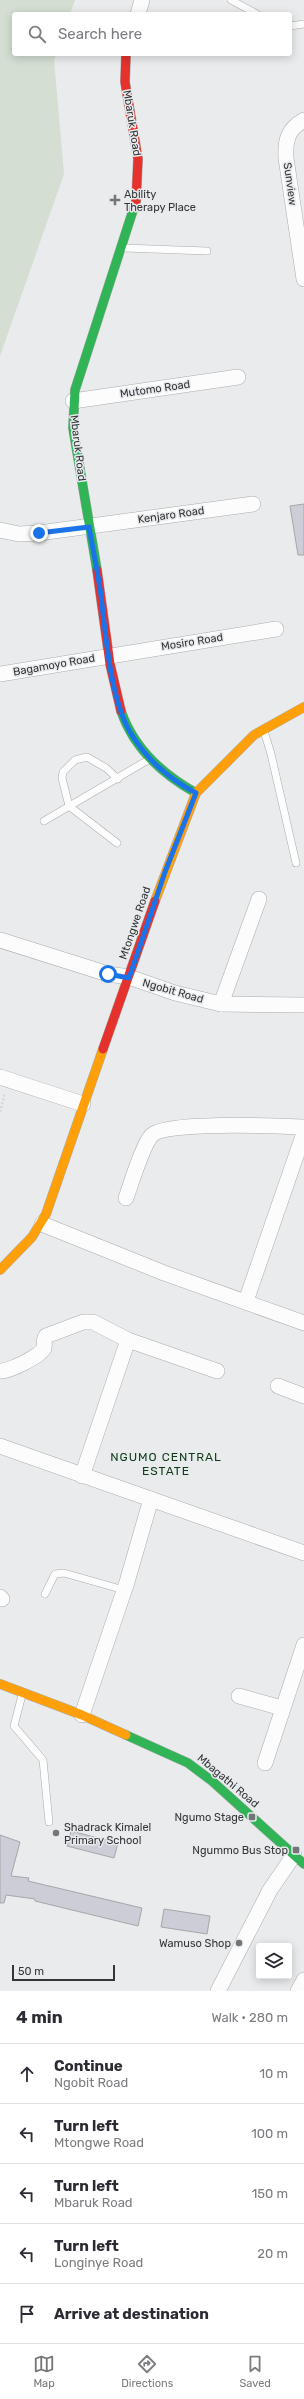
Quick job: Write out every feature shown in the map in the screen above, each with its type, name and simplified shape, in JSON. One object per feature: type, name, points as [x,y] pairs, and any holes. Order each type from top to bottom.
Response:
[{"type":"street","points":[[139,12],[142,0]]},
{"type":"street","name":"Mbaruk Road","points":[[126,56],[126,82],[136,137],[138,181],[136,200],[122,248],[84,358],[73,401],[73,428],[108,656],[124,720],[130,732],[150,759],[167,777],[196,793]]},
{"type":"street","name":"Sunview","points":[[304,120],[295,125],[286,142],[286,158],[304,279]]},
{"type":"street","name":"Mutomo Road","points":[[73,401],[238,377]]},
{"type":"street","name":"Kenjaro Road","points":[[0,530],[33,533],[89,527],[253,504]]},
{"type":"street","name":"Mosiro Road","points":[[108,656],[276,628]]},
{"type":"street","name":"Bagamoyo Road","points":[[0,674],[108,656]]},
{"type":"street","name":"Mtongwe Road","points":[[0,1270],[19,1251],[42,1224],[165,872],[196,793],[231,756],[264,730],[304,707]]},
{"type":"street","points":[[221,1004],[259,899]]},
{"type":"street","name":"Ngobit Road","points":[[0,940],[108,974],[129,978],[175,993],[221,1004],[304,1005]]},
{"type":"street","points":[[4,1079],[83,1104]]},
{"type":"street","points":[[126,1198],[145,1146],[152,1135],[161,1130],[213,1126],[304,1127]]},
{"type":"street","points":[[246,1301],[304,1133]]},
{"type":"street","points":[[42,1224],[150,1268],[304,1322]]},
{"type":"street","points":[[0,1371],[10,1370],[38,1354],[44,1347],[46,1336],[83,1322],[93,1322],[128,1340],[216,1371]]},
{"type":"street","points":[[82,1476],[128,1340]]},
{"type":"street","points":[[278,1386],[304,1396]]},
{"type":"street","points":[[0,1446],[304,1553]]},
{"type":"street","points":[[0,1684],[82,1715],[124,1590],[151,1499]]},
{"type":"street","points":[[265,1763],[304,1645]]},
{"type":"street","points":[[238,1696],[282,1708]]},
{"type":"street","name":"Mbagathi Road","points":[[82,1715],[188,1763],[212,1781],[299,1859]]},
{"type":"street","points":[[218,1991],[270,1890],[299,1859]]},
{"type":"street","points":[[298,1991],[304,1980]]},
{"type":"lane","points":[[232,0],[253,12]]},
{"type":"lane","points":[[292,26],[304,24]]},
{"type":"lane","points":[[122,248],[206,251]]},
{"type":"lane","points":[[264,730],[296,863]]},
{"type":"lane","points":[[117,843],[70,806],[62,778],[66,767],[76,760],[87,757],[106,768],[118,779]]},
{"type":"lane","points":[[44,821],[150,759]]},
{"type":"lane","points":[[45,1594],[55,1574],[64,1573],[124,1590]]},
{"type":"lane","points":[[22,1693],[14,1726],[43,1760],[49,1822]]},
{"type":"path","points":[[0,1112],[4,1079]]},
{"type":"shaded area","points":[[0,0],[75,0],[71,12],[12,12],[12,56],[55,56],[54,60],[64,174],[0,356]]},
{"type":"building","points":[[304,504],[304,555],[298,555],[290,506]]},
{"type":"building","points":[[71,1831],[118,1843],[114,1858],[67,1846]]},
{"type":"building","points":[[0,1835],[20,1842],[11,1876],[29,1878],[28,1881],[142,1908],[138,1926],[35,1901],[35,1899],[6,1895],[4,1903],[0,1903]]},
{"type":"building","points":[[164,1909],[210,1916],[207,1934],[161,1927]]},
{"type":"traffic: fast","points":[[97,570],[73,428],[75,390],[136,201]]},
{"type":"traffic: fast","points":[[121,711],[133,737],[141,749],[172,778],[196,793]]},
{"type":"traffic: fast","points":[[126,1735],[188,1763],[212,1781],[304,1864]]},
{"type":"traffic: slow","points":[[155,901],[196,793],[254,735],[304,707]]},
{"type":"traffic: slow","points":[[0,1270],[32,1237],[46,1214],[103,1049]]},
{"type":"traffic: slow","points":[[0,1684],[82,1715],[126,1735]]},
{"type":"traffic: jam","points":[[126,56],[125,82],[138,159],[136,201]]},
{"type":"traffic: jam","points":[[97,570],[110,664],[121,711]]},
{"type":"traffic: jam","points":[[103,1049],[155,901]]},
{"type":"place","name":"Ability Therapy Place","points":[[115,200]]},
{"type":"place","name":"Ngumo Stage","points":[[252,1817]]},
{"type":"place","name":"Shadrack Kimalel Primary School","points":[[56,1833]]},
{"type":"place","name":"Ngummo Bus Stop","points":[[296,1850]]},
{"type":"place","name":"Wamuso Shop","points":[[239,1943]]},
{"type":"district","name":"NGUMO CENTRAL ESTATE","points":[[166,1464]]},
{"type":"route","points":[[39,533],[89,527],[108,656],[116,693],[124,720],[130,732],[154,764],[167,777],[196,793],[165,872],[129,978],[108,974]]}]
